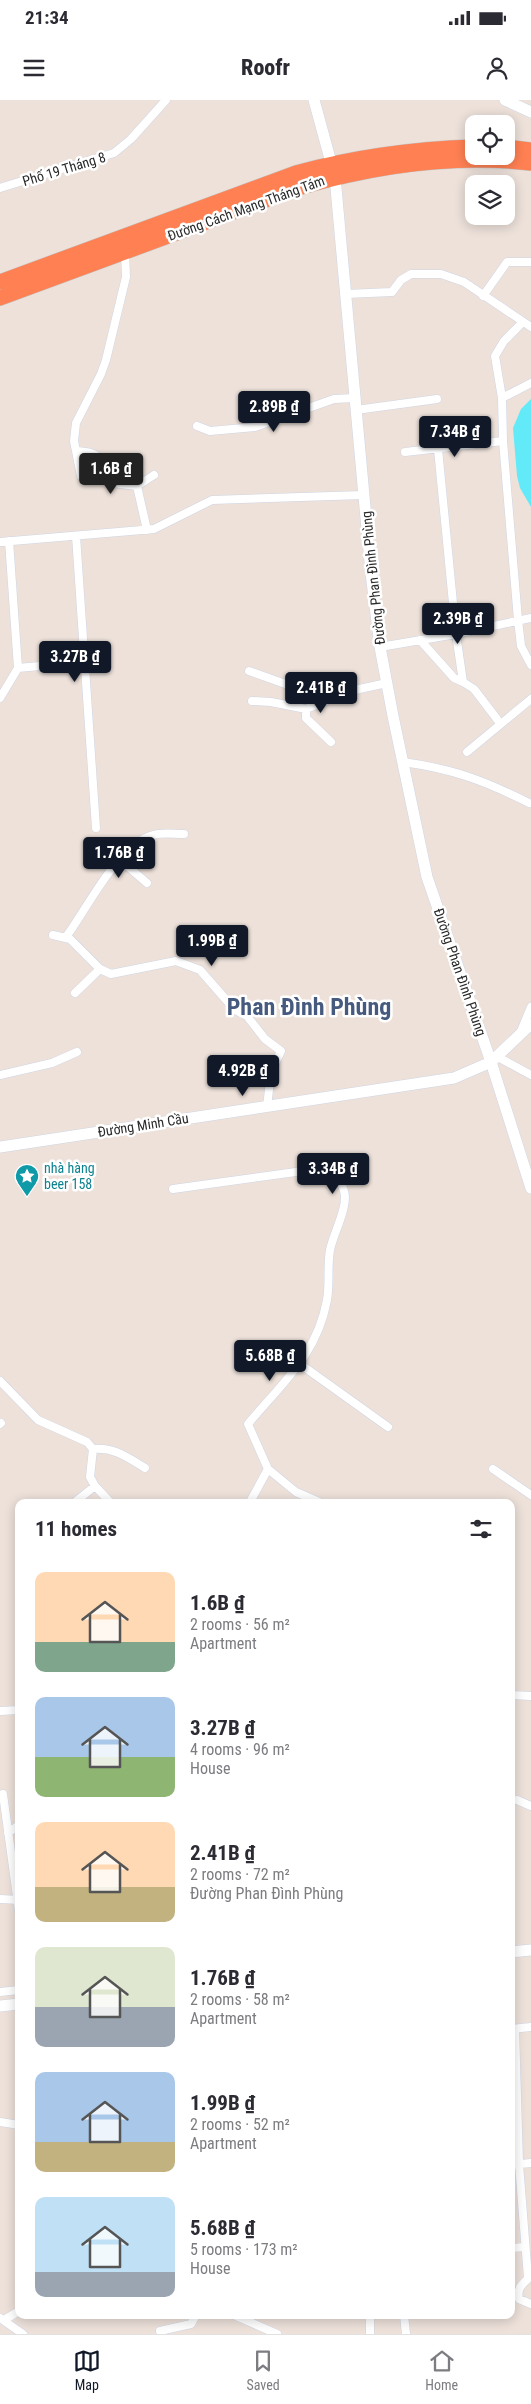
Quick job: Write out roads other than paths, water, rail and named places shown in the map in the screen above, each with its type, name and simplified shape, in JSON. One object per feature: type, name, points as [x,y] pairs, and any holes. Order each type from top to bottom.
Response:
[{"type":"highway","name":"Đường Cách Mạng Tháng Tám","points":[[0,298],[301,187],[334,170],[433,148],[465,147]]},
{"type":"highway","points":[[515,148],[531,150]]},
{"type":"highway","name":"Đường Cách Mạng Tháng Tám","points":[[0,282],[296,173],[467,160],[531,163]]},
{"type":"street","name":"Phố 19 Tháng 8","points":[[0,188],[114,153],[131,139],[166,100]]},
{"type":"street","name":"Đường Phan Đình Phùng","points":[[314,100],[334,170],[363,495],[380,647],[427,877],[493,1059],[531,1188]]},
{"type":"street","points":[[505,100],[521,103],[531,112]]},
{"type":"street","points":[[82,476],[74,436],[76,423],[101,374],[123,293],[126,277],[125,252]]},
{"type":"street","points":[[483,296],[507,262],[531,262]]},
{"type":"street","points":[[346,294],[392,292],[404,277],[428,273],[452,277],[531,327]]},
{"type":"street","points":[[522,323],[504,341],[495,356],[502,398],[503,441],[521,646],[531,665]]},
{"type":"street","points":[[502,398],[531,383]]},
{"type":"street","points":[[196,426],[210,431],[255,427],[334,399],[355,398]]},
{"type":"street","points":[[356,410],[437,399]]},
{"type":"street","points":[[404,452],[503,441]]},
{"type":"street","points":[[438,449],[456,634],[464,682]]},
{"type":"street","points":[[76,451],[92,452],[97,455],[112,484],[138,486],[154,475]]},
{"type":"street","points":[[138,486],[147,530]]},
{"type":"street","points":[[0,542],[147,530],[161,526],[194,507],[212,500],[363,495]]},
{"type":"street","points":[[76,536],[96,828]]},
{"type":"street","points":[[0,698],[18,668],[9,542]]},
{"type":"street","points":[[380,647],[456,634],[531,618]]},
{"type":"street","points":[[420,640],[454,678],[474,689],[500,723]]},
{"type":"street","points":[[18,668],[84,662]]},
{"type":"street","points":[[249,671],[292,686],[318,702]]},
{"type":"street","points":[[252,701],[271,702],[306,709],[311,708],[318,702],[350,691],[387,682]]},
{"type":"street","points":[[467,752],[531,699]]},
{"type":"street","points":[[306,709],[306,718],[331,742]]},
{"type":"street","points":[[403,762],[439,767],[467,775],[528,803]]},
{"type":"street","points":[[66,938],[119,859],[142,839],[153,834],[184,834]]},
{"type":"street","points":[[119,859],[147,883]]},
{"type":"street","points":[[54,935],[66,938],[80,948],[100,969],[117,974],[176,961],[200,970],[235,1010],[247,1016],[265,1039],[281,1051],[271,1072],[268,1106]]},
{"type":"street","points":[[75,993],[100,969]]},
{"type":"street","points":[[519,1034],[531,1007]]},
{"type":"street","points":[[531,1024],[493,1059],[531,1075]]},
{"type":"street","points":[[0,1074],[52,1063],[77,1052]]},
{"type":"street","name":"Đường Minh Cầu","points":[[0,1147],[454,1078],[493,1059]]},
{"type":"street","points":[[173,1189],[332,1167],[345,1192],[345,1205],[330,1249],[327,1270],[328,1298],[320,1328],[300,1364],[248,1424],[268,1469],[296,1492],[312,1499]]},
{"type":"street","points":[[300,1364],[388,1427]]},
{"type":"street","points":[[0,1381],[38,1420],[87,1442],[93,1449],[90,1477],[95,1486],[107,1499]]},
{"type":"street","points":[[93,1449],[106,1448],[120,1452],[145,1468]]},
{"type":"street","points":[[252,1499],[268,1469]]},
{"type":"street","points":[[493,1469],[531,1495]]},
{"type":"street","points":[[78,1499],[95,1486]]},
{"type":"street","points":[[515,1695],[531,1696]]},
{"type":"street","points":[[0,1711],[15,1710]]},
{"type":"street","points":[[3,1794],[15,1880]]},
{"type":"street","points":[[517,1800],[531,1806]]},
{"type":"street","points":[[8,1833],[15,1828]]},
{"type":"street","points":[[0,1899],[15,1900]]},
{"type":"street","points":[[515,1952],[531,1950]]},
{"type":"street","points":[[0,1992],[15,1990]]},
{"type":"street","points":[[0,2006],[15,2004]]},
{"type":"street","points":[[515,2029],[531,2027]]},
{"type":"street","points":[[0,2122],[15,2124]]},
{"type":"street","points":[[531,2163],[515,2165],[530,2277],[519,2287],[518,2293],[519,2298],[531,2304]]},
{"type":"street","points":[[515,2248],[525,2247]]},
{"type":"street","points":[[15,2313],[2,2319],[23,2334]]},
{"type":"street","points":[[192,2334],[191,2324],[194,2319]]},
{"type":"street","points":[[243,2319],[277,2334]]},
{"type":"street","points":[[370,2319],[370,2334]]},
{"type":"street","points":[[404,2319],[406,2334]]},
{"type":"street","points":[[160,2332],[191,2324]]},
{"type":"water","points":[[531,399],[531,507],[520,488],[517,476],[513,428],[521,409]]},
{"type":"place","name":"nhà hàng beer 158","points":[[27,1197]]},
{"type":"district","name":"Phan Đình Phùng","points":[[309,1007]]}]
